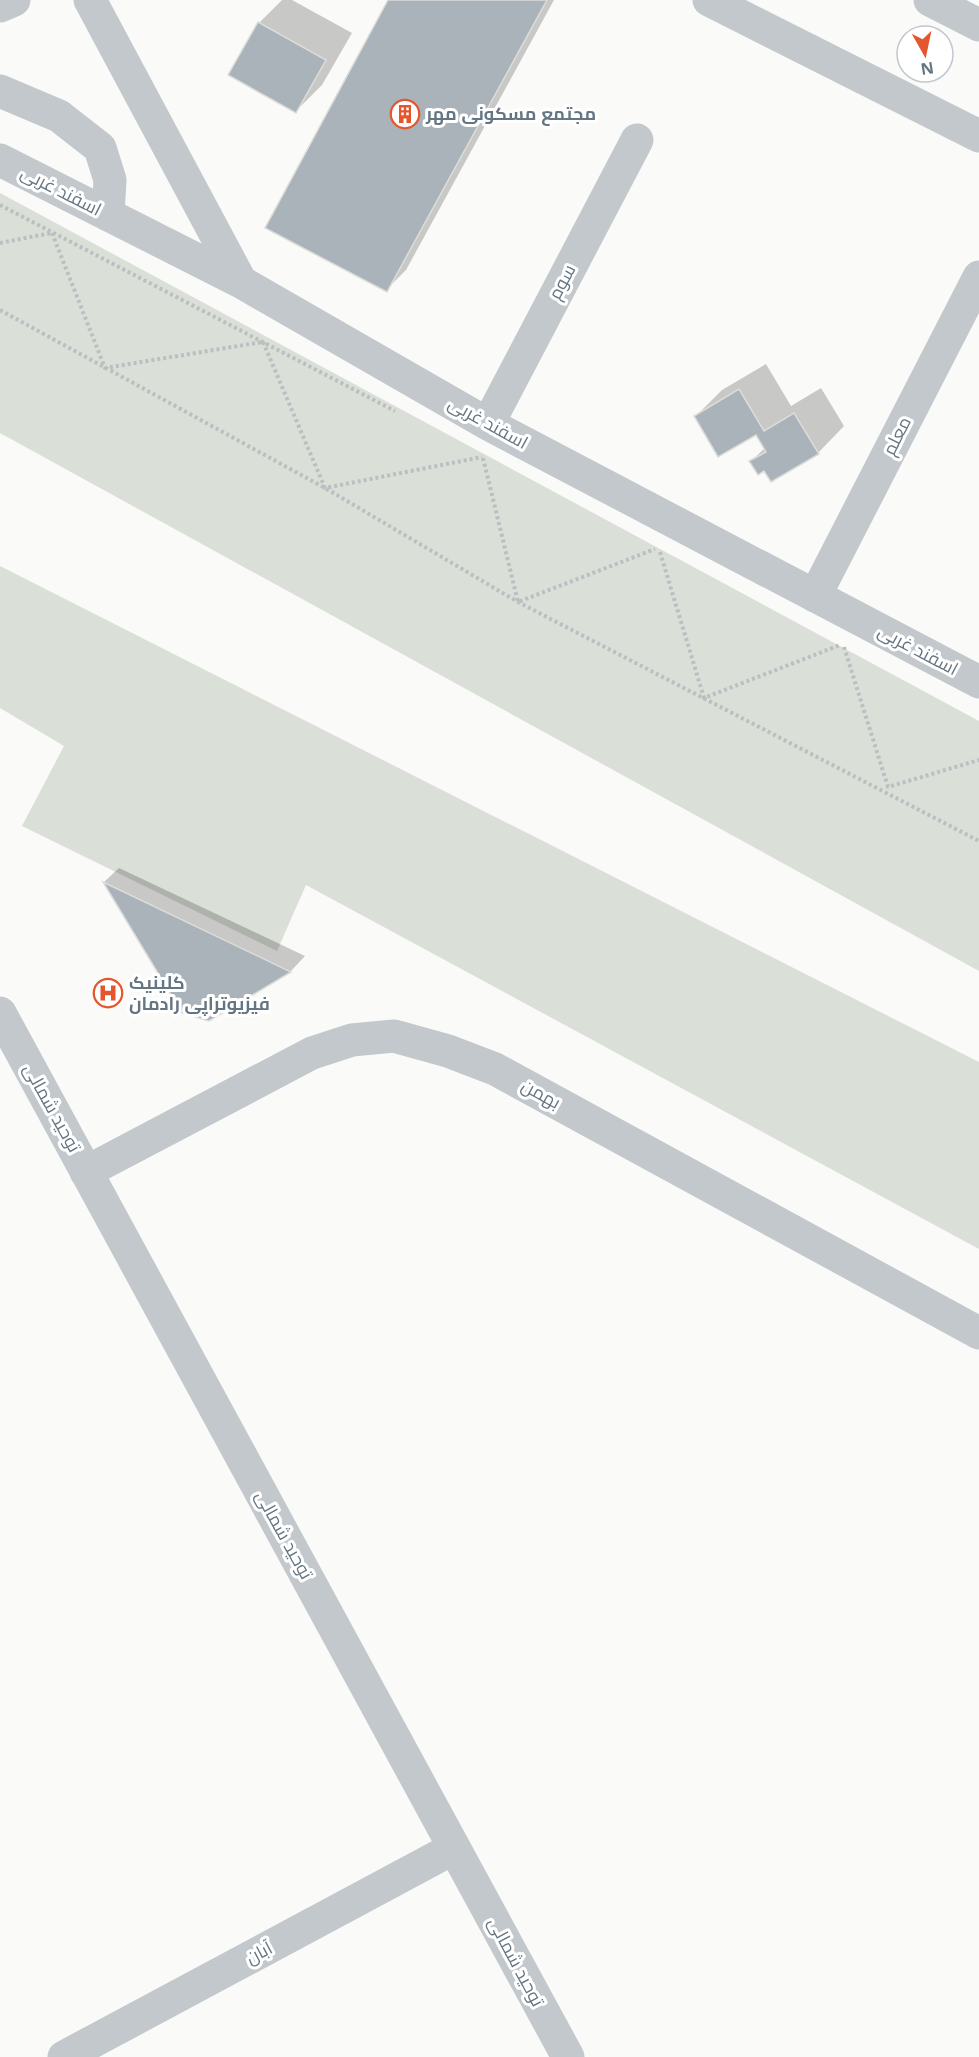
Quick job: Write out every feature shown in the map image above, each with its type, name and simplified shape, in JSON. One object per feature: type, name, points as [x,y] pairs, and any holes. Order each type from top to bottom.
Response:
[{"type":"street","points":[[0,6],[14,0]]},
{"type":"street","points":[[90,0],[242,282]]},
{"type":"street","points":[[709,0],[979,136]]},
{"type":"street","points":[[930,0],[979,26]]},
{"type":"street","points":[[0,91],[59,116],[100,148],[110,180],[108,215]]},
{"type":"street","name":"سوم","points":[[480,438],[637,140]]},
{"type":"street","name":"اسفند غربی","points":[[0,160],[242,282],[480,438],[815,596],[979,682]]},
{"type":"street","name":"معلم","points":[[815,596],[979,277]]},
{"type":"street","name":"توحید شمالی","points":[[0,1013],[568,2057]]},
{"type":"street","name":"بهمن","points":[[86,1172],[312,1053],[352,1040],[394,1036],[448,1051],[495,1069],[979,1333]]},
{"type":"street","name":"آبان","points":[[64,2057],[454,1848]]},
{"type":"path","points":[[0,205],[399,413]]},
{"type":"path","points":[[0,243],[52,232]]},
{"type":"path","points":[[52,232],[105,368]]},
{"type":"path","points":[[0,310],[325,488],[518,602],[979,841]]},
{"type":"path","points":[[105,368],[263,342]]},
{"type":"path","points":[[263,342],[325,488]]},
{"type":"path","points":[[480,438],[518,602]]},
{"type":"path","points":[[325,488],[483,457]]},
{"type":"path","points":[[518,602],[658,548],[704,698]]},
{"type":"path","points":[[704,698],[843,644],[888,787],[979,760]]},
{"type":"shaded area","points":[[0,193],[979,721],[979,971],[0,433]]},
{"type":"shaded area","points":[[0,566],[979,1062],[979,1249],[306,885],[277,951],[22,826],[64,746],[0,708]]},
{"type":"building","name":"مجتمع مسکونی مهر","points":[[388,0],[547,0],[387,292],[265,228]]},
{"type":"building","points":[[258,22],[326,60],[296,113],[228,75]]},
{"type":"building","points":[[739,389],[764,431],[794,413],[819,454],[771,482],[764,471],[758,475],[749,461],[766,452],[756,435],[718,457],[694,416]]},
{"type":"building","points":[[103,882],[291,972],[209,1021],[182,1013]]},
{"type":"place","name":"مجتمع مسکونی مهر","points":[[405,114]]},
{"type":"place","name":"کلینیک فیزیوتراپی رادمان","points":[[108,993]]}]
